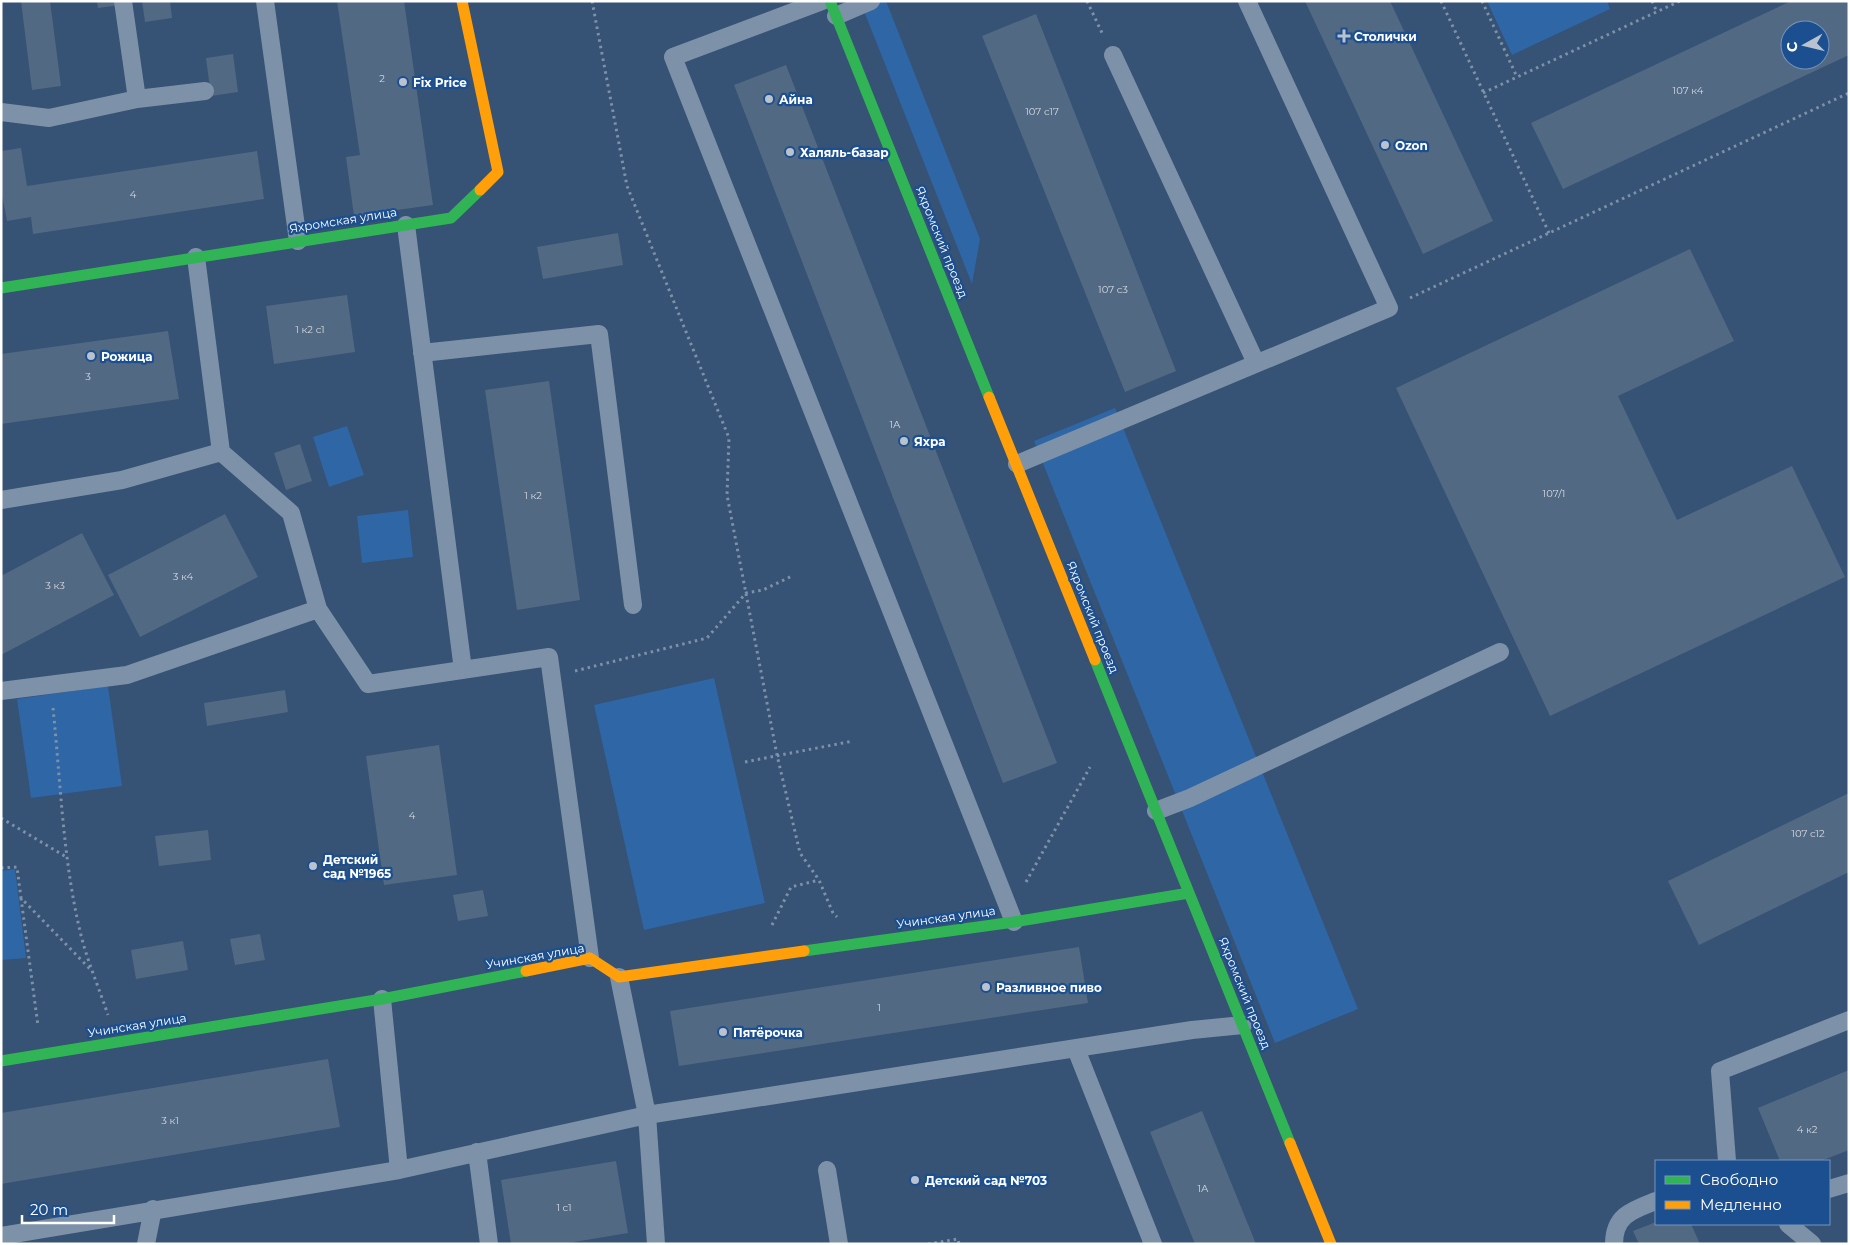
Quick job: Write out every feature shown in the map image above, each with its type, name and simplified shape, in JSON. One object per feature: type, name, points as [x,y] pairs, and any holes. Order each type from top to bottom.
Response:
[{"type":"street","name":"Яхромская улица","points":[[1,288],[451,218],[498,172],[462,1]]},
{"type":"street","name":"Яхромский проезд","points":[[833,9],[1331,1244]]},
{"type":"street","name":"Учинская улица","points":[[1,1061],[382,999],[590,958],[619,977],[864,943],[1012,917],[1189,893]]},
{"type":"lane","points":[[124,1],[137,99]]},
{"type":"lane","points":[[265,1],[298,241]]},
{"type":"lane","points":[[822,1],[673,57],[1012,917]]},
{"type":"lane","points":[[833,9],[871,1]]},
{"type":"lane","points":[[1017,464],[1389,308],[1247,1]]},
{"type":"lane","points":[[1113,56],[1256,363]]},
{"type":"lane","points":[[1,112],[49,118],[137,99],[205,91]]},
{"type":"lane","points":[[406,224],[463,670]]},
{"type":"lane","points":[[196,257],[221,452],[291,513],[318,609],[368,684],[549,657],[590,958]]},
{"type":"lane","points":[[422,353],[600,334],[634,605]]},
{"type":"lane","points":[[1,500],[122,480],[221,452]]},
{"type":"lane","points":[[1,691],[127,675],[318,609]]},
{"type":"lane","points":[[1156,811],[1198,794],[1500,652]]},
{"type":"lane","points":[[619,977],[647,1115],[656,1244]]},
{"type":"lane","points":[[382,999],[399,1170]]},
{"type":"lane","points":[[1727,1160],[1720,1071],[1849,1020]]},
{"type":"lane","points":[[1,1236],[153,1209],[399,1170],[647,1115],[1076,1048],[1243,1025]]},
{"type":"lane","points":[[1076,1048],[1154,1244]]},
{"type":"lane","points":[[477,1152],[489,1244]]},
{"type":"lane","points":[[827,1170],[839,1244]]},
{"type":"lane","points":[[1830,1189],[1849,1183]]},
{"type":"lane","points":[[1614,1244],[1614,1231],[1627,1213],[1655,1201]]},
{"type":"lane","points":[[146,1244],[153,1209]]},
{"type":"lane","points":[[1789,1225],[1812,1244]]},
{"type":"path","points":[[592,1],[627,186],[729,438],[727,495],[777,755],[800,853],[819,880],[833,913],[864,943]]},
{"type":"path","points":[[1087,1],[1113,56]]},
{"type":"path","points":[[1441,1],[1549,233]]},
{"type":"path","points":[[1482,1],[1517,77]]},
{"type":"path","points":[[1652,1],[1657,12]]},
{"type":"path","points":[[1483,93],[1680,1]]},
{"type":"path","points":[[1389,308],[1849,93]]},
{"type":"path","points":[[552,677],[707,638],[746,593],[763,590],[792,576]]},
{"type":"path","points":[[51,685],[68,858],[83,943],[117,1042]]},
{"type":"path","points":[[745,762],[853,741]]},
{"type":"path","points":[[1012,917],[1090,767]]},
{"type":"path","points":[[1,818],[68,858]]},
{"type":"path","points":[[1,868],[17,867],[41,1054]]},
{"type":"path","points":[[21,898],[94,972]]},
{"type":"path","points":[[928,1244],[958,1239],[959,1244]]},
{"type":"shaded area","points":[[860,1],[886,1],[980,239],[972,284]]},
{"type":"shaded area","points":[[1487,1],[1607,1],[1610,9],[1512,55]]},
{"type":"shaded area","points":[[1115,408],[1358,1009],[1275,1043],[1034,441]]},
{"type":"shaded area","points":[[347,426],[364,475],[329,487],[313,437]]},
{"type":"shaded area","points":[[408,510],[413,557],[362,563],[357,516]]},
{"type":"shaded area","points":[[714,678],[765,903],[644,930],[594,705]]},
{"type":"shaded area","points":[[108,686],[122,786],[31,798],[17,699]]},
{"type":"shaded area","points":[[15,869],[26,958],[1,960],[1,871]]},
{"type":"building","points":[[21,1],[50,1],[61,86],[32,90]]},
{"type":"building","points":[[97,1],[120,1],[120,5],[98,8]]},
{"type":"building","points":[[142,1],[170,1],[172,18],[145,22]]},
{"type":"building","points":[[337,1],[404,1],[433,205],[354,216],[346,157],[360,155]]},
{"type":"building","points":[[1305,1],[1390,1],[1493,221],[1423,254]]},
{"type":"building","points":[[1791,1],[1849,1],[1849,55],[1830,64],[1830,20],[1780,20],[1780,70],[1817,70],[1563,189],[1531,123]]},
{"type":"building","points":[[1036,14],[1176,371],[1125,392],[982,36]]},
{"type":"building","points":[[233,54],[238,92],[211,96],[206,58]]},
{"type":"building","points":[[786,65],[1057,763],[1003,783],[734,85]]},
{"type":"building","points":[[21,148],[27,186],[257,151],[264,199],[33,234],[31,217],[7,221],[1,190],[1,151]]},
{"type":"building","points":[[618,233],[623,265],[543,279],[537,247]]},
{"type":"building","points":[[1690,249],[1734,341],[1618,396],[1677,520],[1792,466],[1845,577],[1550,716],[1396,388]]},
{"type":"building","points":[[347,295],[355,352],[274,364],[266,306]]},
{"type":"building","points":[[168,331],[179,399],[1,424],[1,354]]},
{"type":"building","points":[[549,381],[580,600],[517,610],[485,390]]},
{"type":"building","points":[[300,444],[312,481],[286,490],[274,453]]},
{"type":"building","points":[[225,514],[258,577],[140,637],[108,575]]},
{"type":"building","points":[[82,533],[114,595],[1,655],[1,576]]},
{"type":"building","points":[[285,690],[288,712],[207,726],[204,703]]},
{"type":"building","points":[[439,745],[457,875],[384,885],[366,756]]},
{"type":"building","points":[[1849,793],[1849,872],[1699,945],[1668,881]]},
{"type":"building","points":[[208,830],[211,860],[159,866],[155,836]]},
{"type":"building","points":[[483,890],[488,916],[458,921],[453,895]]},
{"type":"building","points":[[260,934],[265,960],[235,965],[230,939]]},
{"type":"building","points":[[183,941],[188,970],[136,979],[131,950]]},
{"type":"building","points":[[1079,947],[1088,1003],[679,1066],[670,1011]]},
{"type":"building","points":[[328,1059],[340,1127],[1,1184],[1,1113]]},
{"type":"building","points":[[1849,1070],[1849,1150],[1824,1160],[1780,1160],[1758,1108]]},
{"type":"building","points":[[1202,1111],[1256,1244],[1195,1244],[1150,1132]]},
{"type":"building","points":[[616,1161],[628,1233],[562,1244],[511,1244],[501,1180]]},
{"type":"building","points":[[1655,1222],[1655,1225],[1691,1225],[1700,1244],[1639,1244],[1633,1231]]},
{"type":"traffic: fast","points":[[830,1],[989,397]]},
{"type":"traffic: fast","points":[[1,288],[451,218],[480,190]]},
{"type":"traffic: fast","points":[[1095,660],[1290,1143]]},
{"type":"traffic: fast","points":[[804,951],[1014,922],[1189,893]]},
{"type":"traffic: fast","points":[[1,1061],[382,999],[526,971]]},
{"type":"traffic: slow","points":[[462,1],[498,172],[480,190]]},
{"type":"traffic: slow","points":[[989,397],[1095,660]]},
{"type":"traffic: slow","points":[[526,971],[590,958],[619,977],[804,951]]},
{"type":"traffic: slow","points":[[1290,1143],[1331,1244]]},
{"type":"place","name":"Столички","points":[[1344,36]]},
{"type":"place","name":"Fix Price","points":[[403,82]]},
{"type":"place","name":"Айна","points":[[769,99]]},
{"type":"place","name":"Ozon","points":[[1385,145]]},
{"type":"place","name":"Халяль-базар","points":[[790,152]]},
{"type":"place","name":"Рожица","points":[[91,356]]},
{"type":"place","name":"Яхра","points":[[904,441]]},
{"type":"place","name":"Детский сад №1965","points":[[313,866]]},
{"type":"place","name":"Разливное пиво","points":[[986,987]]},
{"type":"place","name":"Пятёрочка","points":[[723,1032]]},
{"type":"place","name":"Детский сад №703","points":[[915,1180]]}]
